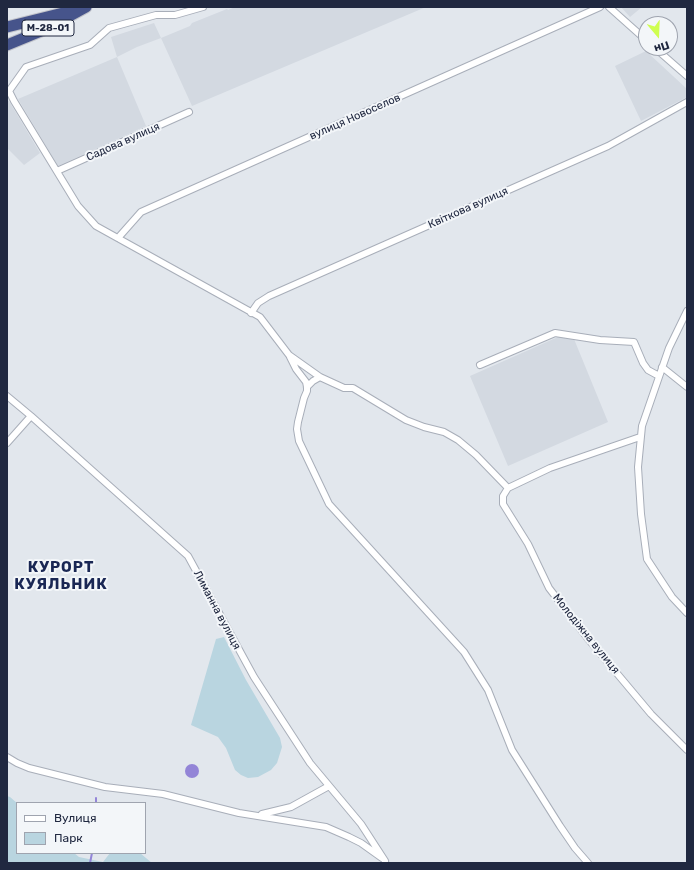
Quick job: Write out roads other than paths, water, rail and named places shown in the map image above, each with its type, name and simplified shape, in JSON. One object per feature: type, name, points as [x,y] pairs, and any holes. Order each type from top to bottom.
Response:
[{"type":"highway","name":"М-28-01","points":[[7,27],[86,7]]},
{"type":"highway","name":"М-28-01","points":[[7,45],[46,29],[86,7]]},
{"type":"street","points":[[203,7],[175,15],[156,15],[109,28],[90,45],[26,67],[9,90],[14,101],[78,206],[96,226],[260,317],[289,354],[296,369],[306,382],[307,391],[297,429],[299,441],[327,500],[352,530],[464,652],[488,690],[512,750],[560,826],[575,848],[588,863]]},
{"type":"street","name":"вулиця Новоселов","points":[[118,238],[141,212],[600,7]]},
{"type":"street","points":[[609,7],[638,33]]},
{"type":"street","points":[[664,56],[687,76]]},
{"type":"street","name":"Квіткова вулиця","points":[[251,313],[258,304],[269,296],[608,146],[687,102]]},
{"type":"street","name":"Садова вулиця","points":[[58,172],[189,112]]},
{"type":"street","points":[[687,311],[669,348],[642,426],[638,467],[641,514],[647,559],[672,597],[687,613]]},
{"type":"street","points":[[253,321],[260,317]]},
{"type":"street","points":[[480,365],[555,333],[600,340],[634,342],[643,364],[648,370],[659,376]]},
{"type":"street","points":[[289,354],[320,377],[344,388],[353,388],[362,392],[406,420],[424,427],[444,432],[458,440],[476,455],[508,488],[550,468],[640,437]]},
{"type":"street","points":[[662,367],[687,388]]},
{"type":"street","points":[[306,386],[313,380],[320,377]]},
{"type":"street","name":"Лиманна вулиця","points":[[7,396],[188,556],[254,677],[310,763],[361,824],[386,862]]},
{"type":"street","points":[[7,442],[31,416]]},
{"type":"street","name":"Молодіжна вулиця","points":[[508,488],[503,496],[503,504],[528,544],[549,588],[589,640],[651,714],[687,750]]},
{"type":"street","points":[[7,757],[29,768],[105,787],[163,794],[239,813],[326,827],[349,836],[386,862]]},
{"type":"street","points":[[258,815],[291,807],[329,786]]},
{"type":"waterway","points":[[90,863],[92,854]]},
{"type":"district","name":"КУРОРТ КУЯЛЬНИК","points":[[61,576]]}]
